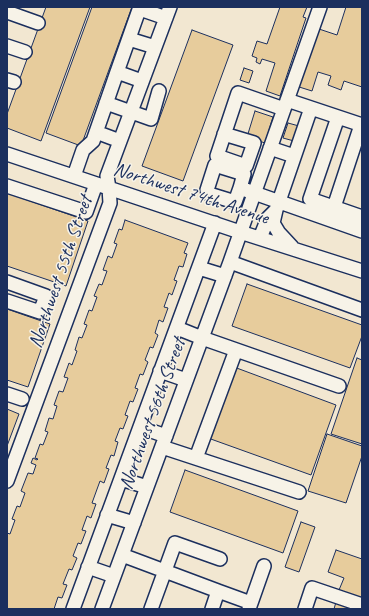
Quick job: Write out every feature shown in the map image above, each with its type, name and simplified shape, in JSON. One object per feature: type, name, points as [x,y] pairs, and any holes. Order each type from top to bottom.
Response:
[{"type":"street","name":"Northwest 56th Street","points":[[102,609],[225,276],[320,7]]},
{"type":"street","points":[[74,176],[83,150],[93,141],[140,8],[168,12]]},
{"type":"street","name":"Northwest 55th Street","points":[[7,481],[110,203],[107,176],[168,12]]},
{"type":"street","points":[[10,13],[38,23]]},
{"type":"street","points":[[129,39],[155,47]]},
{"type":"street","points":[[7,46],[25,52]]},
{"type":"street","points":[[118,72],[142,81]]},
{"type":"street","points":[[106,103],[151,119],[159,91]]},
{"type":"street","points":[[224,134],[238,93],[285,104],[311,108],[361,125],[334,207]]},
{"type":"street","points":[[293,249],[279,233],[273,223],[277,206],[311,108]]},
{"type":"street","points":[[338,117],[310,198],[334,207],[361,214]]},
{"type":"street","points":[[96,132],[120,141]]},
{"type":"street","points":[[270,148],[294,156]]},
{"type":"street","name":"Northwest 74th Avenue","points":[[7,154],[362,271]]},
{"type":"street","points":[[7,186],[86,212],[96,184]]},
{"type":"street","points":[[240,188],[277,206],[362,231]]},
{"type":"street","points":[[260,238],[268,218],[277,206]]},
{"type":"street","points":[[73,609],[215,223]]},
{"type":"street","points":[[230,262],[362,310]]},
{"type":"street","points":[[199,268],[225,276]]},
{"type":"street","points":[[7,282],[46,296],[40,312],[7,301]]},
{"type":"street","points":[[177,328],[339,386]]},
{"type":"street","points":[[196,458],[236,350]]},
{"type":"street","points":[[160,371],[186,380]]},
{"type":"street","points":[[7,394],[22,399]]},
{"type":"street","points":[[140,427],[164,442],[196,458],[299,492]]},
{"type":"street","points":[[121,479],[147,487]]},
{"type":"street","points":[[107,515],[134,523]]},
{"type":"street","points":[[151,609],[175,543],[220,559]]},
{"type":"street","points":[[122,555],[218,591],[250,606],[264,566]]},
{"type":"street","points":[[88,567],[114,576]]},
{"type":"street","points":[[305,609],[312,588],[362,605]]},
{"type":"street","points":[[212,609],[218,591]]},
{"type":"building","points":[[46,7],[90,7],[41,141],[7,128],[7,114]]},
{"type":"building","points":[[92,7],[132,7],[81,146],[46,133]]},
{"type":"building","points":[[280,7],[307,7],[303,17],[306,18],[280,96],[266,91],[275,63],[262,59],[260,64],[256,62],[257,58],[252,56],[257,41],[267,44]]},
{"type":"building","points":[[346,7],[362,7],[362,87],[344,81],[341,90],[328,85],[331,76],[318,72],[312,91],[296,86],[316,28],[337,35]]},
{"type":"building","points":[[192,30],[233,45],[183,181],[142,166]]},
{"type":"building","points":[[244,68],[253,71],[249,83],[240,80]]},
{"type":"building","points":[[255,111],[273,117],[265,143],[247,137]]},
{"type":"building","points":[[288,123],[299,126],[294,141],[283,138]]},
{"type":"building","points":[[7,193],[88,221],[66,286],[7,266]]},
{"type":"building","points":[[125,220],[188,243],[184,253],[187,254],[183,267],[179,266],[174,280],[177,281],[172,295],[169,293],[164,307],[168,308],[163,322],[159,320],[155,333],[158,335],[153,348],[150,347],[145,360],[148,362],[143,375],[140,374],[135,388],[138,389],[133,402],[130,401],[125,415],[128,416],[123,429],[120,428],[115,441],[118,442],[114,456],[111,455],[106,468],[109,469],[104,483],[100,481],[92,503],[96,504],[91,518],[87,516],[82,530],[86,531],[81,544],[78,543],[73,556],[77,558],[72,570],[69,569],[63,584],[67,585],[62,598],[58,597],[54,609],[7,609],[7,533],[10,534],[15,520],[12,519],[17,506],[20,507],[25,493],[21,491],[28,473],[33,474],[36,465],[31,463],[33,458],[38,459],[35,458],[40,444],[43,445],[48,432],[45,431],[49,418],[53,419],[57,406],[54,405],[59,391],[63,392],[68,378],[64,377],[69,363],[72,365],[77,351],[75,350],[79,337],[82,338],[87,325],[84,324],[89,310],[92,311],[97,297],[94,296],[99,284],[102,285],[107,271],[103,270],[108,256],[112,258],[117,244],[114,243],[119,229],[122,230]]},
{"type":"building","points":[[247,284],[362,325],[362,336],[350,368],[232,326]]},
{"type":"building","points":[[7,309],[50,324],[28,387],[7,380]]},
{"type":"building","points":[[357,358],[362,360],[362,444],[331,434]]},
{"type":"building","points":[[234,367],[336,405],[311,475],[208,438]]},
{"type":"building","points":[[7,409],[19,414],[7,446]]},
{"type":"building","points":[[327,434],[362,446],[362,456],[346,503],[308,491]]},
{"type":"building","points":[[185,470],[298,511],[283,553],[170,512]]},
{"type":"building","points":[[301,522],[315,527],[299,572],[285,567]]},
{"type":"building","points":[[336,550],[362,559],[362,599],[339,590],[344,578],[328,572]]},
{"type":"building","points":[[336,602],[355,609],[334,609]]}]
